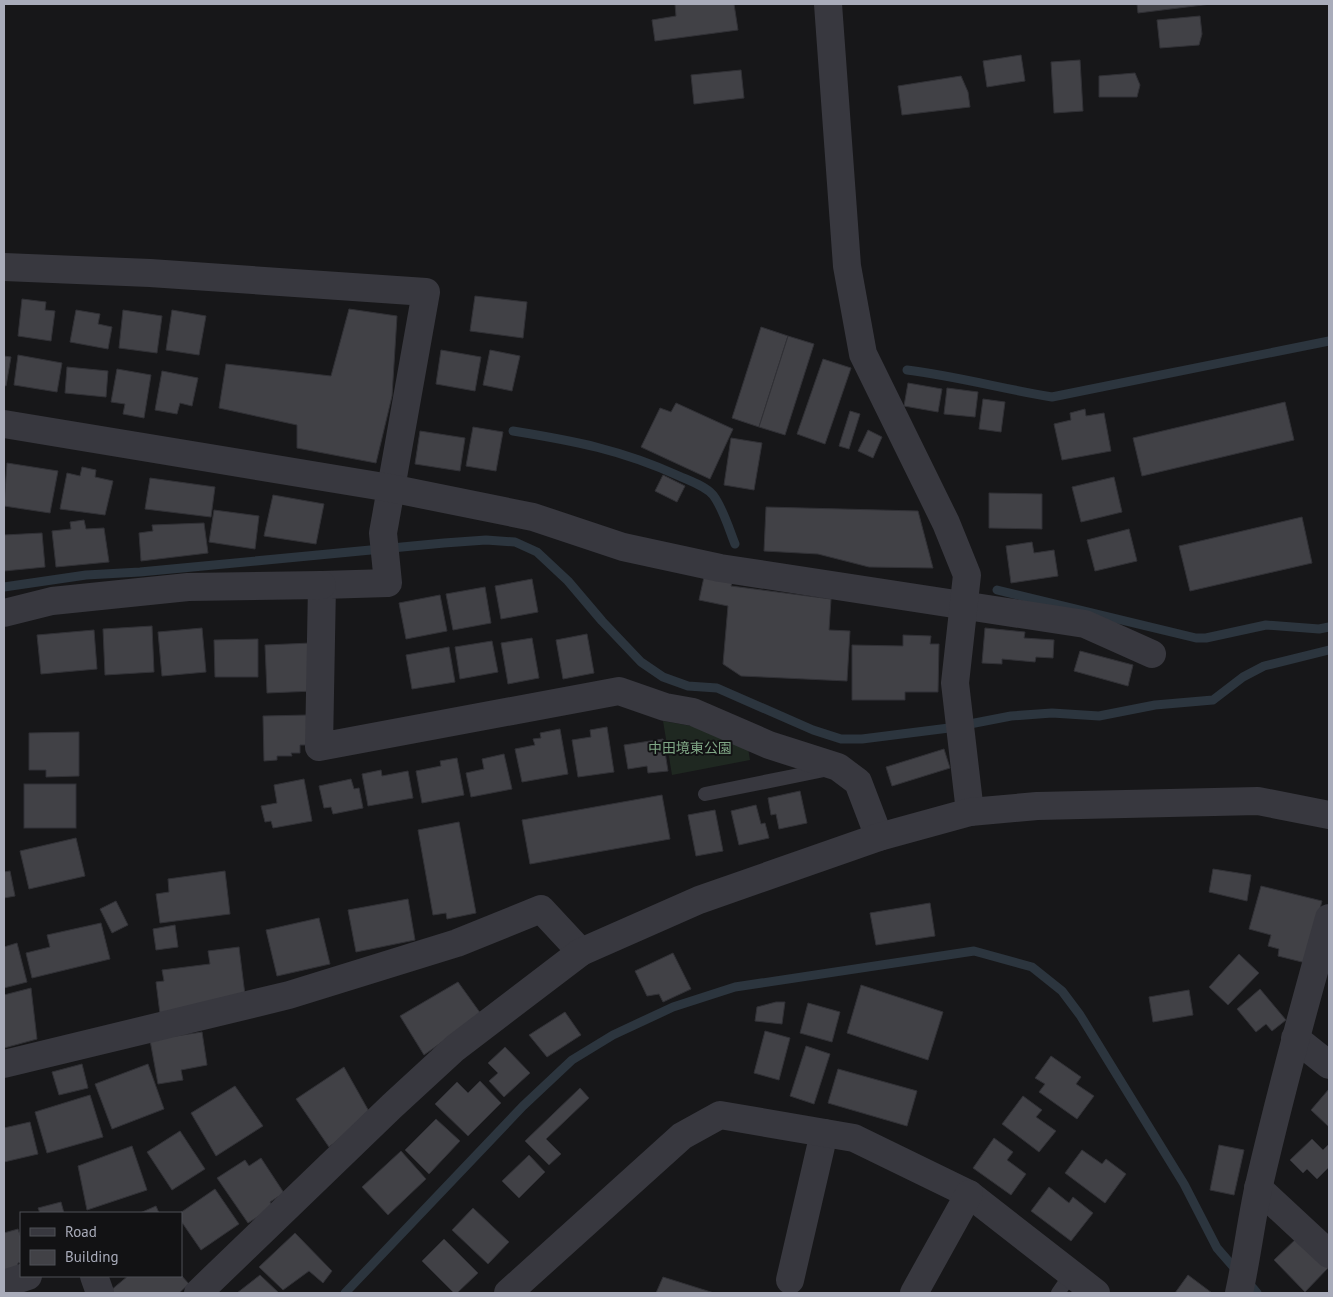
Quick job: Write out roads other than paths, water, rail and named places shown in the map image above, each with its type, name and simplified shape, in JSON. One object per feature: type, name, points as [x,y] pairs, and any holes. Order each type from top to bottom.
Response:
[{"type":"street","points":[[828,4],[847,266],[863,354],[946,523],[967,575],[955,683],[970,812]]},
{"type":"street","points":[[4,267],[150,273],[426,292],[383,533],[388,583],[188,587],[52,601],[4,613]]},
{"type":"street","points":[[4,424],[390,488],[533,517],[623,547],[720,568],[1085,624],[1152,654]]},
{"type":"street","points":[[322,585],[319,747],[619,691],[665,707],[693,712],[769,746],[838,767],[858,782],[878,837]]},
{"type":"street","points":[[198,1293],[455,1048],[581,952],[699,900],[878,837],[970,812],[1038,806],[1258,801],[1329,815]]},
{"type":"street","points":[[4,1064],[289,995],[457,943],[540,909],[581,952]]},
{"type":"street","points":[[1238,1293],[1248,1254],[1258,1188],[1295,1038],[1329,918]]},
{"type":"street","points":[[1295,1038],[1329,1065]]},
{"type":"street","points":[[508,1293],[682,1136],[720,1115],[854,1138],[969,1194],[1065,1283],[1096,1293]]},
{"type":"street","points":[[790,1280],[824,1133]]},
{"type":"street","points":[[1258,1188],[1329,1254]]},
{"type":"street","points":[[914,1293],[969,1194]]},
{"type":"street","points":[[4,1284],[25,1277]]},
{"type":"street","points":[[94,1277],[100,1293]]},
{"type":"lane","points":[[705,794],[838,767]]},
{"type":"waterway","points":[[907,370],[1052,397],[1329,341]]},
{"type":"waterway","points":[[513,431],[578,443],[618,453],[638,459],[697,484],[710,492],[717,500],[735,544]]},
{"type":"waterway","points":[[4,587],[86,575],[140,572],[444,543],[486,540],[515,542],[537,552],[568,581],[602,621],[641,662],[663,677],[688,686],[717,688],[813,730],[841,739],[862,739],[949,728],[1011,716],[1052,713],[1099,716],[1155,705],[1213,700],[1243,677],[1264,666],[1329,650]]},
{"type":"waterway","points":[[997,590],[1196,638],[1206,638],[1266,625],[1319,629],[1329,627]]},
{"type":"waterway","points":[[345,1293],[523,1106],[572,1060],[613,1035],[673,1007],[735,987],[974,951],[1032,967],[1062,991],[1080,1015],[1184,1184],[1217,1248],[1237,1271]]},
{"type":"waterway","points":[[1246,1280],[1257,1293]]},
{"type":"park label","name":"中田境東公園","points":[[690,748]]}]
